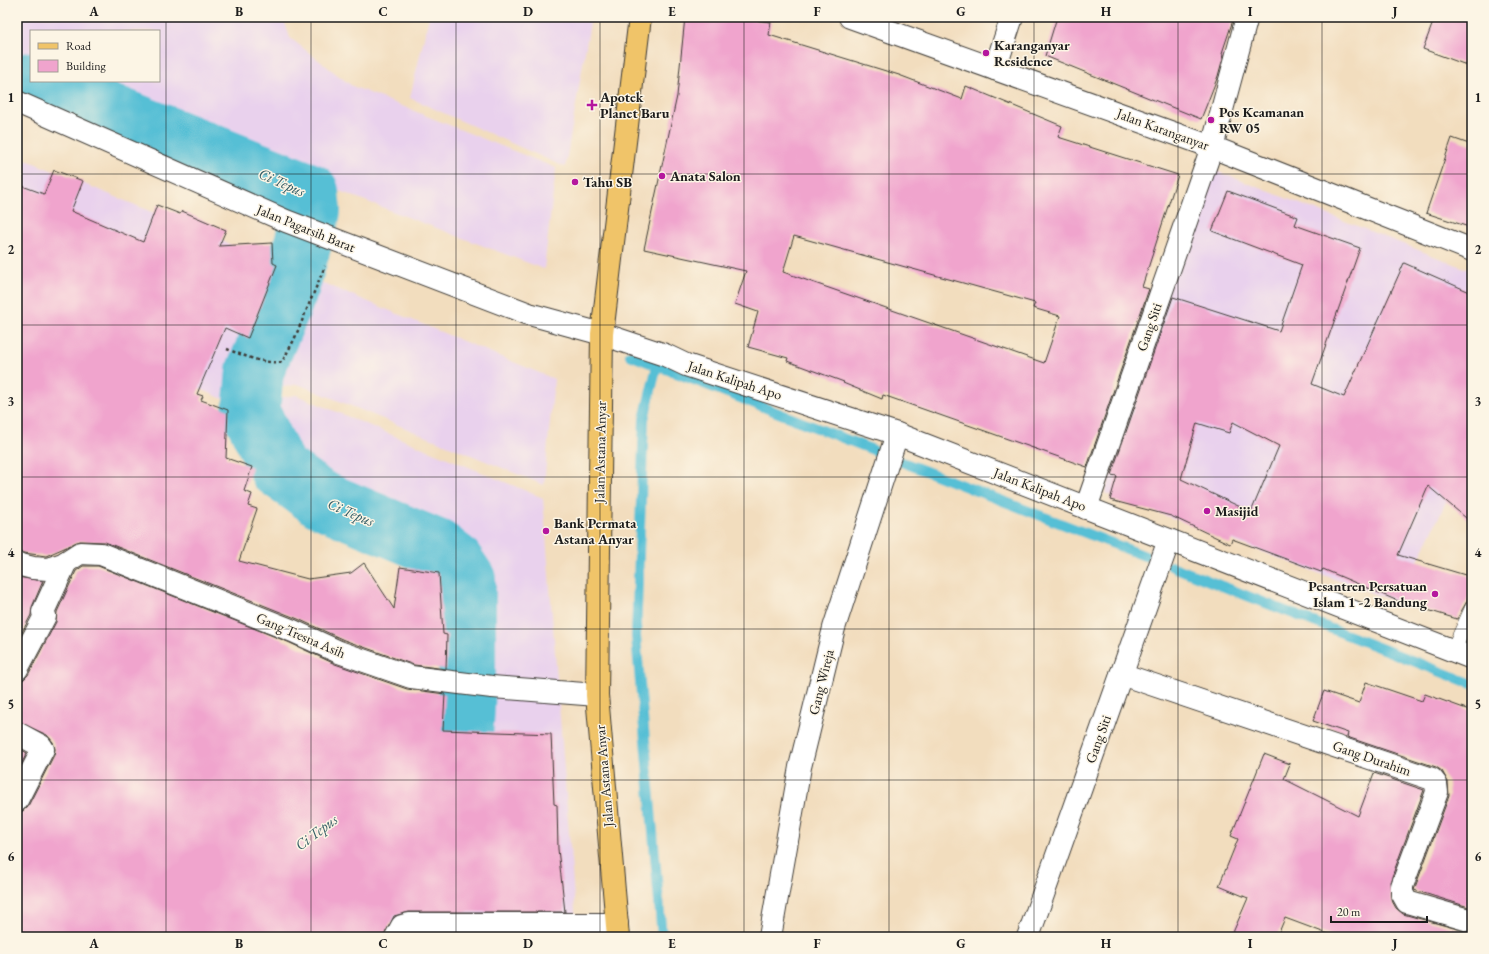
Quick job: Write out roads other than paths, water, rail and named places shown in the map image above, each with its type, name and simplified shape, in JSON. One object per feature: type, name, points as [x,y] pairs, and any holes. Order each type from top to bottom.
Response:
[{"type":"main road","name":"Jalan Astana Anyar","points":[[617,930],[596,695],[602,334],[640,17]]},
{"type":"street","name":"Jalan Karanganyar","points":[[850,17],[1212,147],[1472,250]]},
{"type":"street","points":[[995,69],[1012,17]]},
{"type":"street","name":"Gang Siti","points":[[1086,508],[1212,147],[1247,17]]},
{"type":"street","name":"Jalan Pagarsih Barat","points":[[17,102],[286,221],[529,314],[602,334]]},
{"type":"street","name":"Jalan Kalipah Apo","points":[[602,334],[686,365],[897,434],[1463,655]]},
{"type":"street","name":"Gang Wireja","points":[[770,937],[800,767],[834,628],[897,434]]},
{"type":"street","name":"Gang Siti","points":[[1028,937],[1169,540]]},
{"type":"street","name":"Gang Tresna Asih","points":[[17,564],[33,568],[48,569],[66,562],[80,553],[101,554],[293,631],[339,652],[411,677],[492,687],[596,695]]},
{"type":"street","points":[[17,669],[45,616],[43,612],[66,562]]},
{"type":"street","name":"Gang Durahim","points":[[1121,674],[1432,778],[1436,784],[1437,792],[1402,886],[1402,893],[1407,902],[1472,921]]},
{"type":"street","points":[[17,733],[41,746],[43,749],[17,800]]},
{"type":"street","points":[[396,937],[402,926],[409,924],[617,930]]},
{"type":"lane","points":[[1463,655],[1472,610]]},
{"type":"waterway","name":"Ci Tepus","points":[[34,82],[310,192],[312,211],[291,285],[255,371],[251,412],[278,469],[320,499],[437,548],[454,561],[467,580],[467,689],[463,743],[453,796],[442,803]]},
{"type":"waterway","points":[[630,355],[881,453]]},
{"type":"waterway","points":[[657,366],[644,419],[636,636],[662,937]]},
{"type":"waterway","points":[[897,460],[1145,556]]},
{"type":"waterway","points":[[1171,566],[1472,684]]},
{"type":"place","name":"Karanganyar Residence","points":[[986,53]]},
{"type":"place","name":"Apotek Planet Baru","points":[[592,105]]},
{"type":"place","name":"Pos Keamanan RW 05","points":[[1211,120]]},
{"type":"place","name":"Anata Salon","points":[[662,176]]},
{"type":"place","name":"Tahu SB","points":[[575,182]]},
{"type":"place","name":"Masijid","points":[[1207,511]]},
{"type":"place","name":"Bank Permata Astana Anyar","points":[[546,531]]},
{"type":"place","name":"Pesantren Persatuan Islam 1 -2 Bandung","points":[[1435,594]]}]
